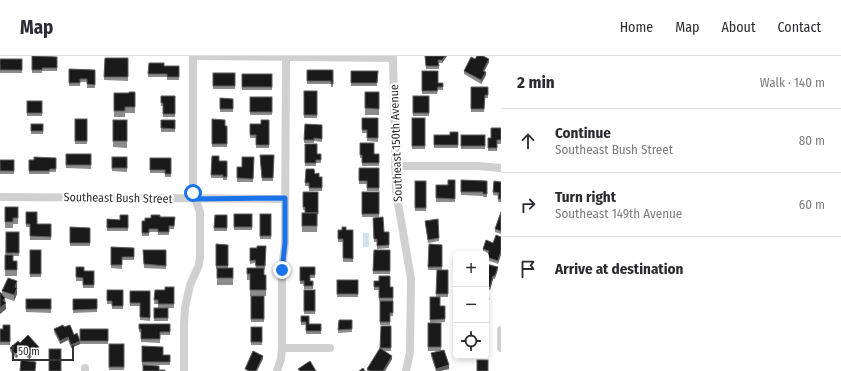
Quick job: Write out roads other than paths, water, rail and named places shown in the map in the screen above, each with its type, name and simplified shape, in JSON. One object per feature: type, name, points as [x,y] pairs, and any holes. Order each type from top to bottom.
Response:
[{"type":"street","points":[[184,371],[185,308],[190,285],[199,265],[200,256],[200,212],[193,193],[193,56]]},
{"type":"street","points":[[199,56],[286,57],[285,243],[282,270],[282,348],[281,359],[277,371]]},
{"type":"street","name":"Southeast 150th Avenue","points":[[286,57],[393,58],[396,191],[411,279],[410,352],[406,371]]},
{"type":"street","points":[[395,166],[478,166],[501,168]]},
{"type":"street","name":"Southeast Bush Street","points":[[0,196],[195,199],[285,198]]},
{"type":"street","points":[[501,330],[501,348]]},
{"type":"street","points":[[282,348],[330,348]]},
{"type":"water","points":[[363,233],[369,233],[369,247],[363,247]]}]
